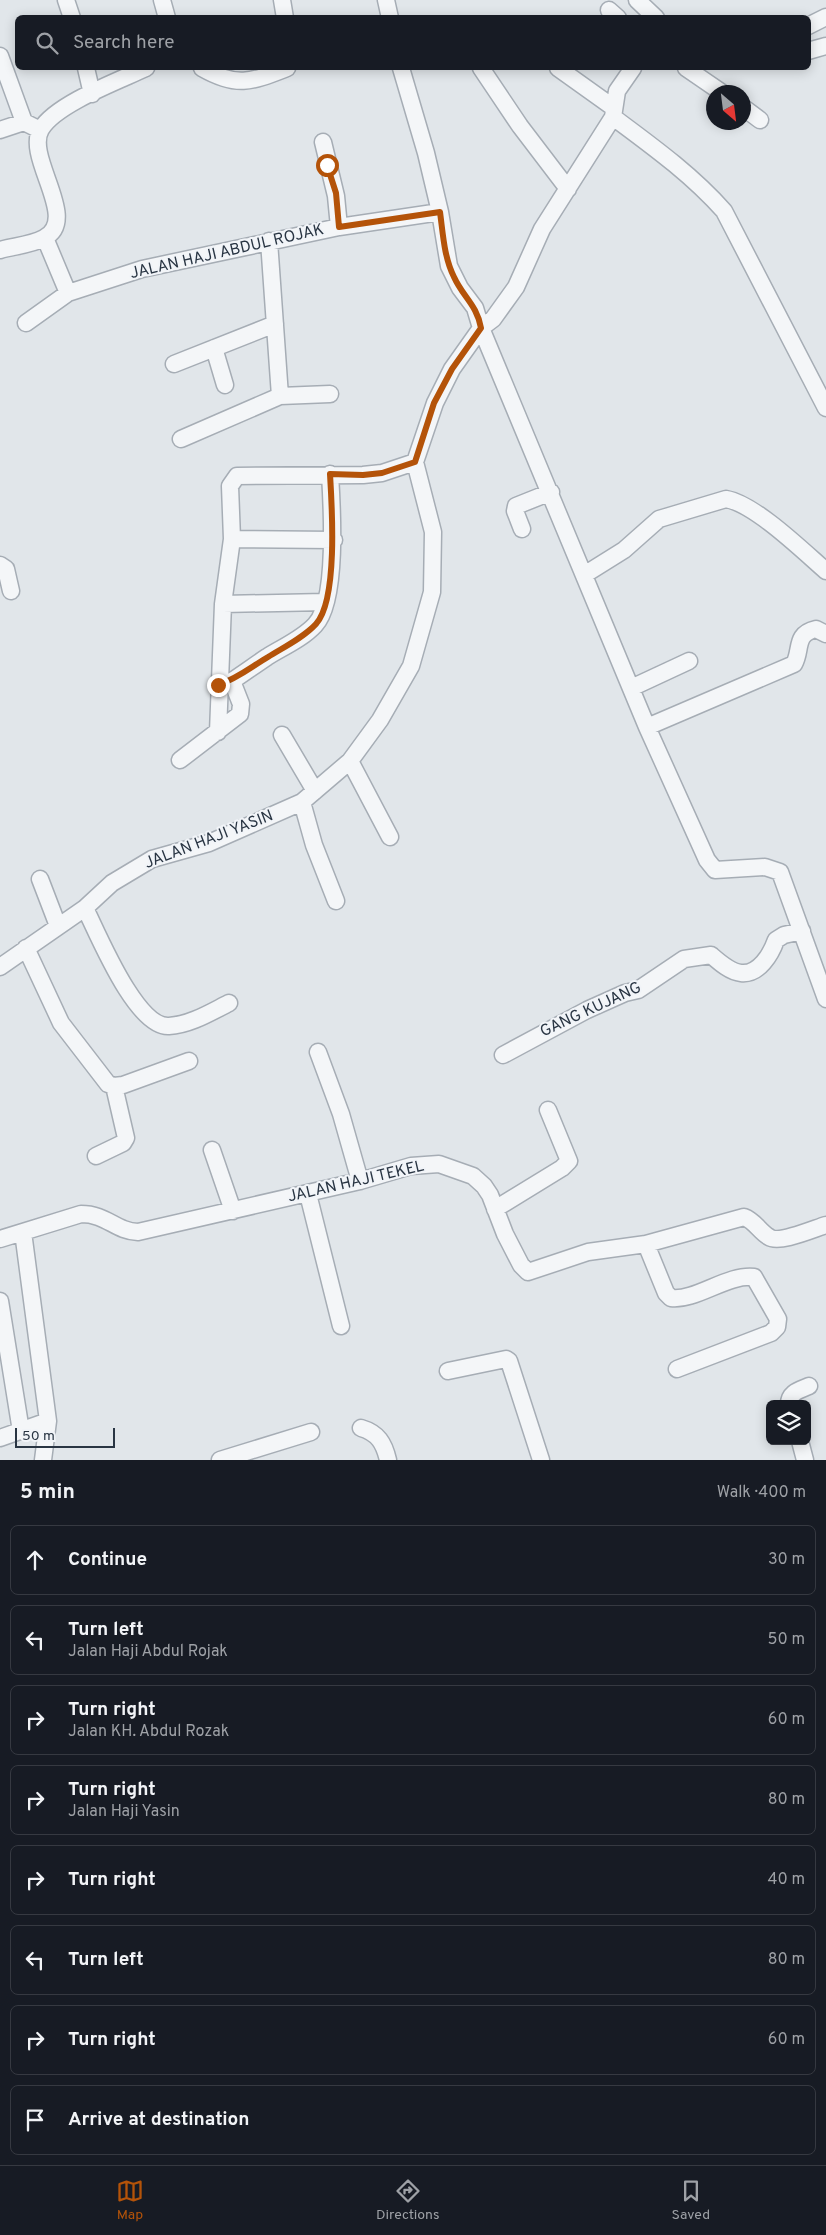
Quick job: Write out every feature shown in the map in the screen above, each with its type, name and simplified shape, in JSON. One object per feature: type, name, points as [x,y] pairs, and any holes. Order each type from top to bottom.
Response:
[{"type":"street","points":[[66,0],[71,15]]},
{"type":"street","points":[[162,0],[166,15]]},
{"type":"street","points":[[282,0],[284,15]]},
{"type":"street","points":[[386,0],[389,15]]},
{"type":"street","points":[[637,0],[653,15]]},
{"type":"street","points":[[811,50],[826,46]]},
{"type":"street","points":[[0,56],[24,122],[40,130]]},
{"type":"street","points":[[86,70],[92,94]]},
{"type":"street","points":[[0,250],[45,238],[53,232],[56,225],[57,210],[37,145],[40,130],[59,110],[142,70]]},
{"type":"street","points":[[206,70],[228,81],[238,82],[281,70]]},
{"type":"street","points":[[401,70],[423,144],[440,212],[449,266],[460,288],[475,308],[481,328],[551,492],[631,688],[710,867],[722,871],[765,867],[780,872],[826,999]]},
{"type":"street","points":[[482,70],[520,126],[568,189]]},
{"type":"street","points":[[560,70],[668,158],[708,193],[724,211],[826,408]]},
{"type":"street","points":[[218,732],[225,683],[223,604],[232,539],[230,486],[237,476],[363,475],[382,473],[415,462],[434,403],[452,369],[481,328],[494,319],[516,287],[542,229],[613,112],[617,91],[632,70]]},
{"type":"street","points":[[689,70],[711,85]]},
{"type":"street","points":[[751,113],[760,120]]},
{"type":"street","points":[[0,130],[24,122]]},
{"type":"street","points":[[323,142],[336,193],[339,227]]},
{"type":"street","name":"JALAN HAJI ABDUL ROJAK","points":[[26,323],[68,294],[142,270],[339,227],[440,212]]},
{"type":"street","points":[[45,238],[68,294]]},
{"type":"street","points":[[269,241],[280,396]]},
{"type":"street","points":[[174,364],[274,324]]},
{"type":"street","points":[[214,348],[225,385]]},
{"type":"street","points":[[181,438],[280,396],[330,394]]},
{"type":"street","name":"JALAN HAJI YASIN","points":[[0,967],[85,908],[112,883],[152,859],[210,843],[302,802],[350,761],[380,720],[411,666],[432,592],[433,532],[415,462]]},
{"type":"street","points":[[225,683],[298,638],[316,624],[322,615],[334,540],[330,474]]},
{"type":"street","points":[[522,529],[515,511],[516,506],[551,492]]},
{"type":"street","points":[[584,574],[624,550],[659,519],[726,499],[735,501],[761,517],[826,571]]},
{"type":"street","points":[[232,539],[334,540]]},
{"type":"street","points":[[0,565],[6,569],[11,591]]},
{"type":"street","points":[[223,604],[325,602]]},
{"type":"street","points":[[648,727],[794,664],[799,641],[808,632],[816,629],[826,634]]},
{"type":"street","points":[[631,688],[689,661]]},
{"type":"street","points":[[180,760],[231,724],[240,714],[242,710],[225,683]]},
{"type":"street","points":[[282,735],[315,791]]},
{"type":"street","points":[[350,761],[390,837]]},
{"type":"street","points":[[302,802],[314,845],[336,901]]},
{"type":"street","points":[[40,879],[58,926]]},
{"type":"street","points":[[85,908],[131,997],[155,1023],[167,1027],[182,1024],[230,1003]]},
{"type":"street","name":"GANG KUJANG","points":[[502,1055],[582,1013],[625,993],[638,990],[684,959],[710,956],[730,969],[742,974],[751,971],[766,961],[772,952],[776,940],[784,935],[802,931]]},
{"type":"street","points":[[26,948],[61,1023],[105,1081],[114,1086],[189,1061]]},
{"type":"street","points":[[318,1052],[341,1114],[360,1181]]},
{"type":"street","points":[[96,1156],[114,1148],[126,1138],[114,1086]]},
{"type":"street","points":[[495,1209],[562,1168],[569,1161],[548,1110]]},
{"type":"street","points":[[212,1150],[233,1211]]},
{"type":"street","name":"JALAN HAJI TEKEL","points":[[0,1240],[81,1214],[93,1214],[107,1219],[121,1229],[138,1232],[308,1194],[411,1166],[439,1164],[473,1176],[484,1186],[517,1258],[528,1272],[588,1252],[646,1244],[744,1217],[752,1220],[770,1238],[780,1239],[826,1225]]},
{"type":"street","points":[[308,1194],[341,1326]]},
{"type":"street","points":[[23,1232],[48,1421],[44,1460]]},
{"type":"street","points":[[646,1244],[666,1293],[671,1298],[684,1297],[742,1277],[754,1277],[778,1319],[777,1327],[771,1333],[677,1369]]},
{"type":"street","points":[[0,1301],[21,1431]]},
{"type":"street","points":[[448,1371],[506,1359],[510,1361],[542,1460]]},
{"type":"street","points":[[790,1400],[790,1396],[795,1392],[809,1386]]},
{"type":"street","points":[[0,1438],[48,1421]]},
{"type":"street","points":[[361,1428],[379,1437],[385,1446],[388,1460]]},
{"type":"street","points":[[220,1460],[311,1432]]},
{"type":"street","points":[[801,1445],[805,1460]]},
{"type":"route","points":[[218,685],[232,681],[316,624],[322,615],[325,602],[334,540],[330,474],[363,475],[382,473],[415,462],[434,403],[452,369],[481,328],[479,315],[460,288],[449,266],[440,212],[339,227],[336,193],[327,165]]}]
